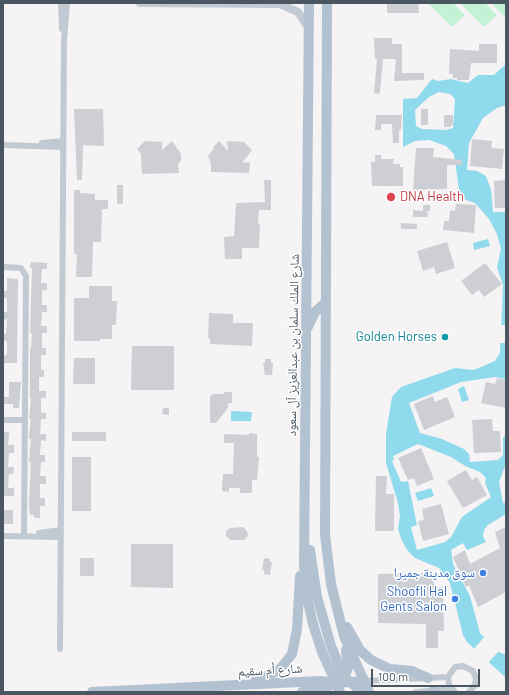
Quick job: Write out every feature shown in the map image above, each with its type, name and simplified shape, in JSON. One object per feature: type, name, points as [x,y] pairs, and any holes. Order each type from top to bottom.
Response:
[{"type":"main road","name":"شارع الملك سلمان بن عبدالعزيز آل سعود","points":[[304,502],[309,3]]},
{"type":"main road","points":[[327,3],[325,535],[331,584],[344,636],[348,662],[344,685]]},
{"type":"main road","points":[[306,332],[315,312],[325,303]]},
{"type":"main road","points":[[240,685],[267,676],[280,669],[289,661],[294,651],[297,629],[304,502]]},
{"type":"main road","points":[[304,502],[317,597],[344,685]]},
{"type":"main road","points":[[337,607],[355,643],[371,660],[390,669],[412,671],[428,678]]},
{"type":"main road","points":[[344,636],[363,682],[369,692]]},
{"type":"main road","name":"شارع أم سقيم","points":[[92,692],[320,681],[344,685],[363,682]]},
{"type":"main road","points":[[302,692],[344,685],[362,692]]},
{"type":"street","points":[[61,3],[64,40]]},
{"type":"street","points":[[60,648],[64,40],[67,3]]},
{"type":"street","points":[[140,3],[281,3],[298,12],[309,29]]},
{"type":"street","points":[[3,145],[63,144]]},
{"type":"street","points":[[3,267],[21,268],[26,276],[25,420],[27,535]]},
{"type":"street","points":[[3,420],[25,420]]},
{"type":"street","points":[[3,536],[61,533]]},
{"type":"street","points":[[416,692],[453,690],[448,677],[455,667],[463,666],[470,668],[475,674],[476,682],[469,692]]},
{"type":"street","name":"شارع أم سقيم","points":[[363,682],[448,677]]},
{"type":"green space","points":[[428,3],[453,3],[465,15],[452,27]]},
{"type":"green space","points":[[460,3],[485,3],[497,15],[484,27]]},
{"type":"green space","points":[[491,3],[506,3],[506,18]]},
{"type":"water","points":[[506,64],[506,105],[497,108],[483,118],[469,143],[467,170],[477,171],[486,176],[491,189],[493,212],[505,212],[506,215],[506,379],[495,377],[461,382],[409,403],[420,433],[442,439],[464,449],[469,454],[470,462],[498,460],[503,455],[503,438],[506,435],[506,463],[499,482],[503,503],[506,503],[506,514],[488,525],[484,530],[483,536],[486,542],[467,550],[463,543],[451,550],[453,564],[470,596],[480,633],[499,652],[506,655],[506,678],[467,642],[463,635],[450,583],[439,568],[415,558],[408,551],[402,541],[398,529],[400,516],[398,503],[386,463],[386,434],[392,397],[401,387],[455,368],[474,370],[495,361],[500,353],[503,285],[497,267],[501,249],[497,234],[489,219],[475,203],[463,199],[460,196],[454,154],[446,146],[429,140],[415,141],[403,147],[403,99],[417,98],[432,79],[438,81],[451,79],[468,83],[478,75],[494,75]],"holes":[[[439,92],[450,94],[455,99],[453,128],[446,130],[422,129],[416,126],[415,110],[429,97]],[[418,444],[451,457],[465,466],[480,472],[486,478],[485,483],[491,497],[462,517],[451,537],[445,542],[417,550],[411,527],[417,525],[408,481],[401,482],[392,461],[394,460],[393,456]]]},
{"type":"water","points":[[488,239],[490,246],[474,250],[473,243]]},
{"type":"water","points":[[464,386],[469,400],[462,402],[458,389]]},
{"type":"water","points":[[231,411],[252,412],[251,421],[231,421]]},
{"type":"water","points":[[431,488],[434,496],[418,501],[415,493]]},
{"type":"pier","points":[[499,325],[506,325],[506,343],[499,343]]},
{"type":"pier","points":[[484,637],[499,651],[488,663],[473,650]]},
{"type":"building","points":[[387,3],[418,3],[419,13],[387,13]]},
{"type":"building","points":[[374,38],[392,38],[392,44],[402,44],[402,73],[424,73],[424,80],[394,81],[396,59],[383,59],[380,92],[379,94],[374,93],[377,59],[375,59]]},
{"type":"building","points":[[479,44],[497,44],[497,63],[471,63],[469,80],[457,80],[457,78],[453,78],[453,74],[449,74],[450,49],[479,51]]},
{"type":"building","points":[[74,109],[103,109],[104,146],[83,145],[82,180],[77,180]]},
{"type":"building","points":[[421,109],[428,109],[428,125],[421,125]]},
{"type":"building","points":[[376,115],[402,115],[401,129],[399,131],[399,143],[393,143],[392,124],[381,124],[381,130],[375,130]]},
{"type":"building","points":[[444,115],[453,115],[453,125],[451,125],[451,127],[444,127]]},
{"type":"building","points":[[472,139],[492,141],[491,148],[504,149],[502,169],[470,166]]},
{"type":"building","points":[[145,141],[162,142],[162,150],[172,141],[181,154],[181,160],[178,165],[179,173],[142,174],[141,154],[137,149]]},
{"type":"building","points":[[219,141],[228,151],[227,141],[244,142],[252,150],[242,163],[250,162],[249,173],[211,172],[211,164],[208,156],[214,148],[213,147]]},
{"type":"building","points":[[416,148],[434,148],[433,157],[462,160],[462,165],[447,165],[447,189],[413,190]]},
{"type":"building","points":[[375,155],[381,155],[381,159],[394,159],[393,164],[400,164],[400,167],[403,167],[403,186],[372,186],[371,162],[375,162]]},
{"type":"building","points":[[264,180],[271,180],[271,210],[259,210],[259,248],[242,248],[242,259],[225,259],[224,237],[234,236],[236,203],[265,202]]},
{"type":"building","points":[[506,180],[506,208],[495,208],[494,181]]},
{"type":"building","points":[[117,185],[123,185],[123,204],[117,204]]},
{"type":"building","points":[[74,190],[80,190],[80,193],[95,194],[95,200],[108,200],[108,209],[102,209],[101,242],[93,242],[92,277],[76,277],[77,254],[74,254]]},
{"type":"building","points":[[456,204],[476,205],[474,233],[443,230],[444,221],[449,221],[450,210],[455,211]]},
{"type":"building","points":[[423,205],[430,205],[430,211],[427,211],[428,217],[413,217],[413,210],[423,211]]},
{"type":"building","points":[[401,223],[417,224],[417,229],[401,229]]},
{"type":"building","points":[[447,242],[455,268],[436,274],[434,267],[423,271],[417,251]]},
{"type":"building","points":[[31,262],[47,263],[47,269],[42,269],[41,283],[47,283],[47,290],[42,290],[42,305],[47,305],[47,312],[42,312],[41,326],[47,326],[47,333],[42,333],[42,348],[46,348],[46,355],[41,355],[41,370],[44,370],[44,377],[39,377],[39,391],[46,391],[46,398],[41,398],[41,412],[46,413],[46,419],[41,419],[40,434],[46,434],[46,441],[41,440],[40,455],[45,455],[45,462],[41,462],[40,476],[46,476],[46,484],[40,484],[40,498],[45,498],[45,506],[40,506],[40,518],[34,518],[34,515],[30,515],[29,504],[31,462],[29,462],[31,439],[29,439],[29,435],[31,419],[29,419],[31,398],[30,348],[32,333],[30,333]]},
{"type":"building","points":[[485,263],[502,284],[484,297],[479,290],[472,295],[461,281]]},
{"type":"building","points":[[7,278],[18,279],[17,363],[3,363],[3,356],[7,355],[7,341],[3,340],[3,334],[6,334],[7,319],[3,320],[3,312],[7,312],[7,298],[3,298],[3,291],[7,291]]},
{"type":"building","points":[[89,286],[112,286],[112,301],[117,301],[116,325],[112,325],[112,339],[100,339],[100,341],[74,341],[74,298],[89,298]]},
{"type":"building","points":[[209,313],[233,314],[233,323],[253,323],[252,346],[210,344],[210,338],[208,338]]},
{"type":"building","points":[[132,346],[174,346],[174,390],[131,390]]},
{"type":"building","points":[[74,358],[95,358],[95,384],[73,384]]},
{"type":"building","points":[[265,359],[271,359],[271,363],[273,363],[272,375],[265,375],[263,363],[265,363]]},
{"type":"building","points":[[497,378],[506,380],[506,408],[481,403],[486,382],[495,384]]},
{"type":"building","points":[[9,382],[21,382],[19,408],[13,408],[13,404],[3,404],[3,397],[9,397]]},
{"type":"building","points":[[224,392],[232,392],[232,403],[228,403],[228,408],[216,423],[210,423],[210,396],[213,394],[224,394]]},
{"type":"building","points":[[433,396],[435,402],[447,397],[455,417],[424,430],[414,404]]},
{"type":"building","points":[[163,408],[169,408],[169,415],[162,414]]},
{"type":"building","points":[[492,419],[493,431],[500,431],[501,452],[474,453],[472,420]]},
{"type":"building","points":[[3,432],[9,432],[8,445],[14,445],[14,453],[9,453],[8,467],[14,467],[13,474],[9,474],[8,488],[14,488],[14,496],[3,496]]},
{"type":"building","points":[[72,432],[106,432],[106,441],[72,441]]},
{"type":"building","points":[[249,433],[257,434],[257,457],[259,457],[257,480],[252,480],[252,493],[240,493],[240,488],[229,488],[229,492],[222,491],[223,474],[233,474],[234,443],[224,443],[224,434],[249,435]]},
{"type":"building","points":[[421,448],[434,479],[417,486],[414,478],[408,480],[398,458]]},
{"type":"building","points":[[72,457],[91,457],[91,511],[72,511]]},
{"type":"building","points":[[466,470],[472,480],[477,477],[487,495],[463,508],[447,481]]},
{"type":"building","points":[[376,476],[387,476],[386,494],[394,494],[394,531],[375,531]]},
{"type":"building","points":[[441,504],[449,534],[423,541],[418,521],[424,520],[422,509]]},
{"type":"building","points":[[3,510],[13,510],[13,524],[3,524]]},
{"type":"building","points":[[243,527],[247,531],[248,536],[244,540],[231,540],[226,536],[226,531],[230,528]]},
{"type":"building","name":"سوق مدينة جميرا","points":[[506,527],[506,592],[478,607],[469,585],[466,587],[453,557],[465,550],[470,564],[500,548],[495,532]]},
{"type":"building","points":[[131,544],[173,544],[173,588],[131,587]]},
{"type":"building","points":[[80,558],[94,558],[94,576],[80,576]]},
{"type":"building","points":[[264,558],[270,559],[270,562],[272,562],[270,575],[264,574],[264,570],[262,570]]},
{"type":"building","points":[[434,573],[434,587],[443,587],[444,631],[438,631],[438,648],[426,648],[426,624],[378,623],[378,574]]},
{"type":"place","name":"DNA Health","points":[[391,197]]},
{"type":"place","name":"Golden Horses","points":[[445,337]]},
{"type":"place","name":"سوق مدينة جميرا","points":[[483,573]]},
{"type":"place","name":"Shoofli Hal Gents Salon","points":[[455,599]]}]
